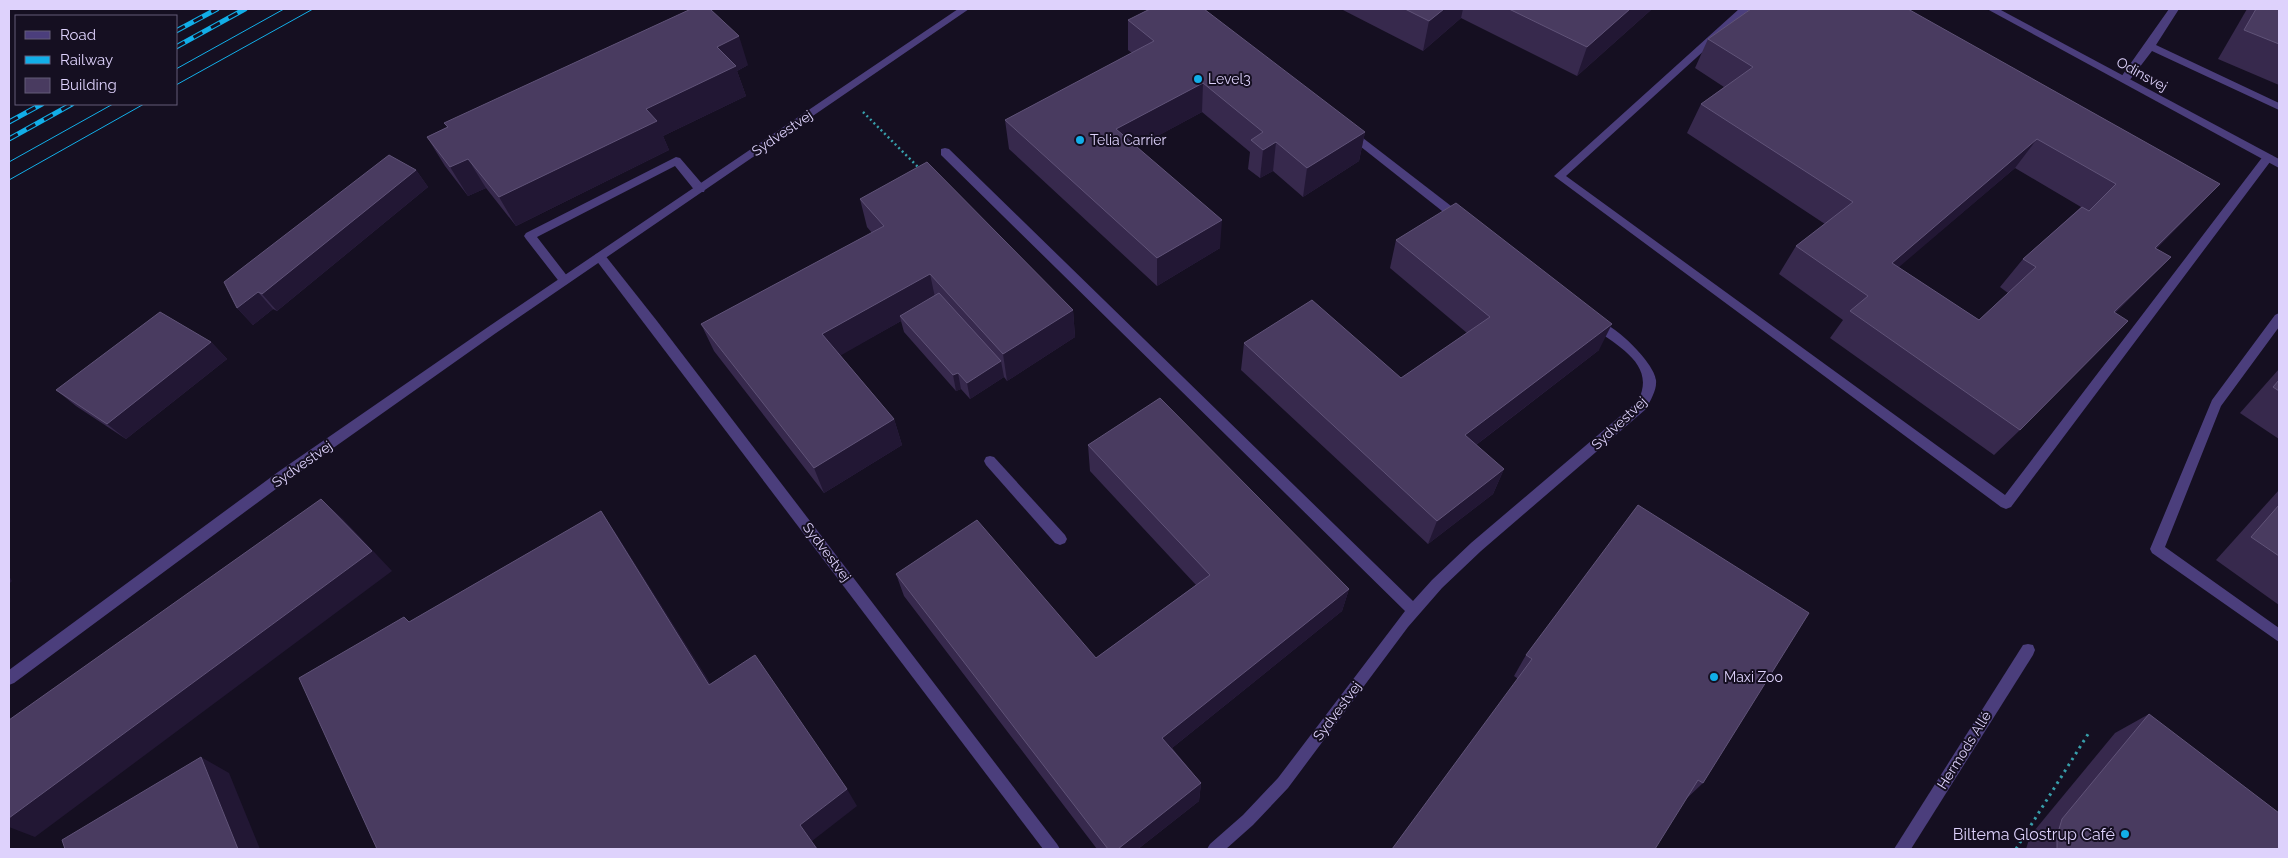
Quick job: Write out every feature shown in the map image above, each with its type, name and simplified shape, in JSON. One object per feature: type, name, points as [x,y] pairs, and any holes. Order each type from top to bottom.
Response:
[{"type":"street","name":"Sydvestvej","points":[[9,678],[284,476],[565,281],[964,9]]},
{"type":"street","points":[[1745,9],[1559,176],[2006,503],[2268,158]]},
{"type":"street","name":"Odinsvej","points":[[1992,9],[2279,164]]},
{"type":"street","points":[[2125,80],[2150,46],[2171,9]]},
{"type":"street","points":[[2150,46],[2279,107]]},
{"type":"street","points":[[1342,126],[1467,224]]},
{"type":"street","points":[[945,152],[1414,611]]},
{"type":"street","points":[[565,281],[530,236],[676,161],[700,189]]},
{"type":"street","name":"Sydvestvej","points":[[600,257],[654,324],[1052,849]]},
{"type":"street","name":"Sydvestvej","points":[[1215,849],[1248,820],[1283,783],[1414,611],[1437,584],[1476,547],[1642,405],[1650,394],[1652,383],[1650,371],[1644,362],[1582,314]]},
{"type":"street","points":[[2279,318],[2216,404],[2157,549],[2279,636]]},
{"type":"street","points":[[990,461],[1060,538]]},
{"type":"street","name":"Hermods Allé","points":[[1902,849],[2028,650]]},
{"type":"path","points":[[843,92],[918,167]]},
{"type":"path","points":[[2016,849],[2090,731]]},
{"type":"building","points":[[691,9],[710,9],[739,36],[717,47],[736,66],[646,109],[657,121],[499,197],[468,159],[450,167],[427,137],[448,127],[444,123]]},
{"type":"building","points":[[1150,9],[1204,9],[1365,132],[1307,168],[1276,142],[1263,150],[1251,140],[1263,132],[1203,83],[1116,129],[1222,220],[1157,258],[1005,120],[1154,41],[1128,20]]},
{"type":"building","points":[[1405,9],[1444,9],[1429,21]]},
{"type":"building","points":[[1509,9],[1630,9],[1587,47]]},
{"type":"building","points":[[1751,9],[1908,9],[2220,184],[2155,248],[2171,257],[2114,312],[2128,321],[2020,430],[1850,311],[1868,296],[1796,246],[1853,202],[1701,104],[1753,67],[1708,39]],"holes":[[[2037,139],[2116,184],[2089,211],[2082,207],[2023,259],[2036,267],[1979,320],[1892,263]]]},
{"type":"building","points":[[2256,9],[2279,9],[2279,44],[2244,30]]},
{"type":"building","points":[[389,155],[416,170],[262,294],[258,292],[237,308],[224,282]]},
{"type":"building","points":[[927,162],[1073,310],[1003,354],[930,274],[822,334],[894,419],[814,468],[701,324],[884,226],[860,199]]},
{"type":"building","points":[[1456,203],[1612,324],[1465,435],[1504,469],[1437,521],[1244,343],[1312,300],[1401,378],[1490,317],[1396,240]]},
{"type":"building","points":[[939,293],[1001,361],[967,383],[958,373],[953,375],[900,316]]},
{"type":"building","points":[[160,312],[211,342],[107,424],[56,390]]},
{"type":"building","points":[[2279,380],[2279,391],[2273,387]]},
{"type":"building","points":[[1160,398],[1349,589],[1162,738],[1201,783],[1118,849],[1108,849],[896,574],[977,520],[1096,658],[1210,575],[1088,445]]},
{"type":"building","points":[[321,499],[372,551],[9,818],[9,720]]},
{"type":"building","points":[[1638,505],[1809,613],[1703,783],[1698,780],[1655,849],[1392,849],[1532,659],[1526,655]]},
{"type":"building","points":[[2279,505],[2279,556],[2251,537]]},
{"type":"building","points":[[601,511],[709,685],[755,655],[847,789],[800,825],[817,849],[377,849],[299,678],[404,617],[409,622]]},
{"type":"building","points":[[2149,714],[2279,813],[2279,849],[2057,849],[2057,836],[2062,819]]},
{"type":"building","points":[[201,757],[238,849],[65,849],[62,840]]},
{"type":"tram line","points":[[178,68],[284,9]]},
{"type":"tram line","points":[[178,84],[313,9]]},
{"type":"tram line","points":[[9,162],[111,105]]},
{"type":"tram line","points":[[9,180],[142,105]]},
{"type":"railway","points":[[178,30],[217,9]]},
{"type":"railway","points":[[178,46],[245,9]]},
{"type":"railway","points":[[9,122],[40,105]]},
{"type":"railway","points":[[9,139],[70,105]]},
{"type":"place","name":"Level3","points":[[1198,79]]},
{"type":"place","name":"Telia Carrier","points":[[1080,140]]},
{"type":"place","name":"Maxi Zoo","points":[[1714,677]]},
{"type":"place","name":"Biltema Glostrup Café","points":[[2125,834]]}]
